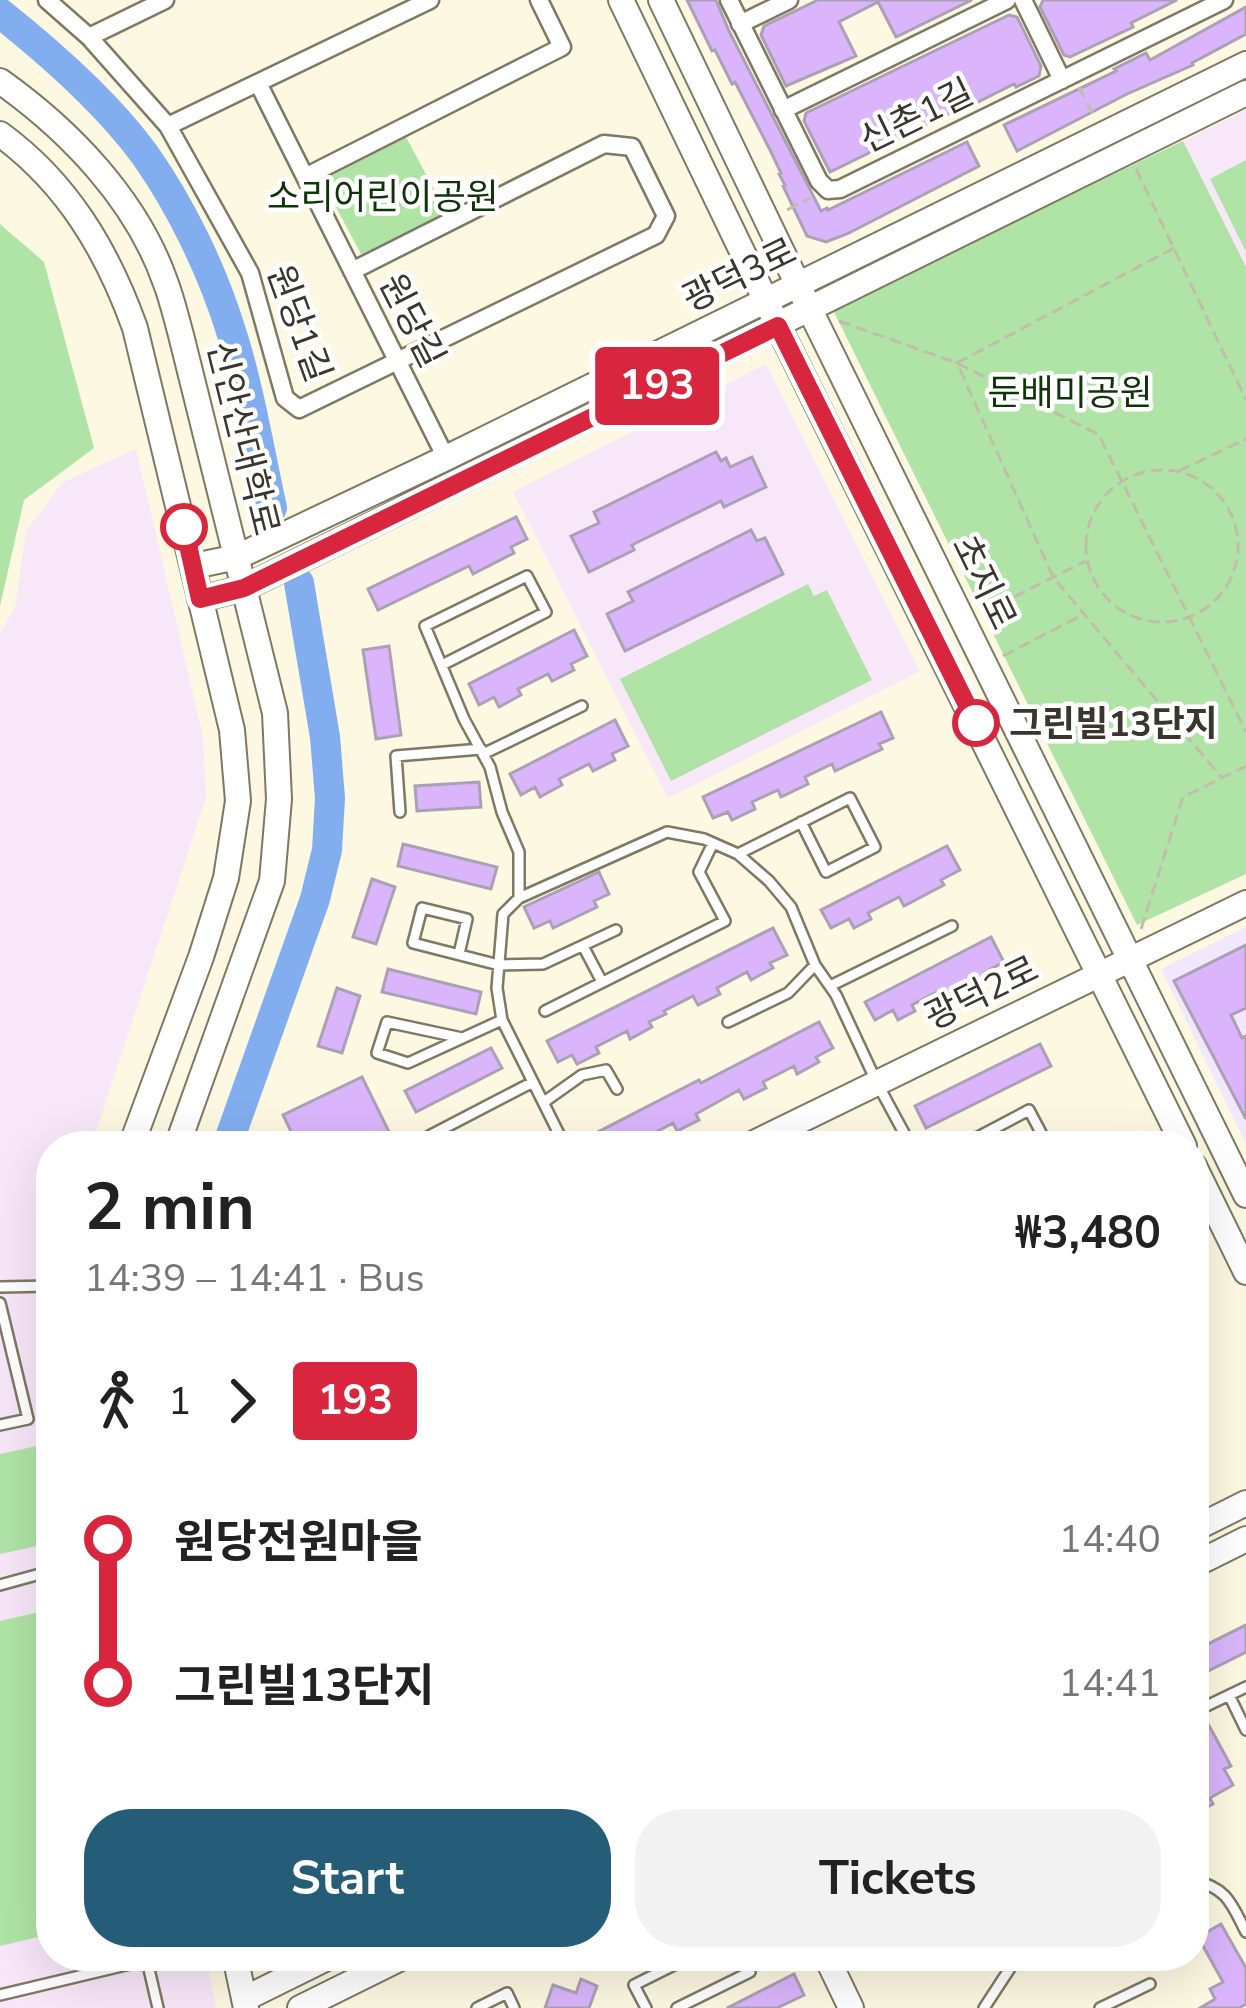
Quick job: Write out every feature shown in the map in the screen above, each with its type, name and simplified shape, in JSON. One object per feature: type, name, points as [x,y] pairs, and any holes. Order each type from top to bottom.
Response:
[{"type":"street","name":"원당1길","points":[[47,0],[89,37],[168,126],[250,273],[284,398],[299,409],[397,360]]},
{"type":"street","points":[[89,37],[165,0]]},
{"type":"street","points":[[168,126],[430,0]]},
{"type":"street","points":[[305,177],[562,46],[539,0]]},
{"type":"street","name":"초지로","points":[[621,0],[1177,1131]]},
{"type":"street","name":"초지로","points":[[661,0],[1246,1195]]},
{"type":"street","name":"신촌1길","points":[[729,0],[819,181],[828,190],[839,189],[1224,0]]},
{"type":"street","points":[[740,24],[788,0]]},
{"type":"street","points":[[783,110],[1007,0]]},
{"type":"street","points":[[1023,0],[1068,78]]},
{"type":"street","name":"광덕3로","points":[[194,566],[237,557],[446,458],[1246,64]]},
{"type":"street","name":"신안산대학로","points":[[0,81],[62,130],[108,182],[165,279],[274,713],[279,800],[272,881],[182,1131]]},
{"type":"street","name":"원당길","points":[[258,83],[446,458]]},
{"type":"street","name":"광덕3로","points":[[200,599],[244,588],[1246,93]]},
{"type":"street","points":[[0,134],[29,155],[73,204],[120,286],[135,328],[232,730],[238,802],[226,878],[136,1131]]},
{"type":"street","points":[[352,271],[604,144],[632,147],[658,198],[666,216],[656,235],[397,360]]},
{"type":"street","name":"광덕2로","points":[[779,1131],[1246,904]]},
{"type":"street","points":[[1209,1197],[1246,1273]]},
{"type":"street","points":[[1209,1522],[1246,1503]]},
{"type":"street","points":[[1209,1558],[1246,1539]]},
{"type":"street","points":[[238,1971],[245,2003],[283,1971]]},
{"type":"street","points":[[290,1971],[299,2008],[374,1971]]},
{"type":"street","points":[[833,1971],[851,2008]]},
{"type":"lane","points":[[442,665],[546,612],[527,577],[425,626],[464,719],[490,767],[502,812],[520,852],[519,898]]},
{"type":"lane","points":[[400,812],[396,756],[482,752],[582,706]]},
{"type":"lane","points":[[738,854],[802,822],[850,798],[875,847],[826,872],[802,822]]},
{"type":"lane","points":[[558,1131],[502,1020],[497,988],[503,914],[519,898],[667,832],[738,854],[791,907],[815,965],[903,1131]]},
{"type":"lane","points":[[545,1011],[725,921],[699,872],[713,843]]},
{"type":"lane","points":[[459,954],[467,919],[422,908],[413,943],[499,965],[543,964],[616,930]]},
{"type":"lane","points":[[830,986],[952,926]]},
{"type":"lane","points":[[583,946],[602,982]]},
{"type":"lane","points":[[728,1022],[788,993],[815,965]]},
{"type":"lane","points":[[462,1038],[387,1022],[376,1053],[408,1063],[502,1020]]},
{"type":"lane","points":[[544,1102],[582,1075],[606,1070],[616,1089]]},
{"type":"lane","points":[[440,1131],[533,1082]]},
{"type":"lane","points":[[989,1131],[1029,1110],[1040,1131]]},
{"type":"lane","points":[[0,1287],[36,1286]]},
{"type":"lane","points":[[0,1303],[28,1419],[0,1425]]},
{"type":"lane","points":[[0,1585],[36,1575]]},
{"type":"lane","points":[[1209,1705],[1246,1687]]},
{"type":"lane","points":[[1228,1696],[1246,1730]]},
{"type":"lane","points":[[1209,1884],[1230,1901],[1246,1932]]},
{"type":"lane","points":[[0,1995],[95,1971]]},
{"type":"lane","points":[[150,1971],[158,2008]]},
{"type":"lane","points":[[646,2008],[634,1984],[661,1971]]},
{"type":"lane","points":[[677,2008],[750,1971]]},
{"type":"lane","points":[[985,2008],[1008,1971]]},
{"type":"lane","points":[[1100,2008],[1150,1984]]},
{"type":"lane","points":[[477,2008],[507,1993],[514,2008]]},
{"type":"path","points":[[1068,78],[1103,135]]},
{"type":"path","points":[[1128,152],[1246,400]]},
{"type":"path","points":[[767,220],[828,190]]},
{"type":"path","points":[[957,363],[1174,248]]},
{"type":"path","points":[[810,310],[957,363],[1099,435],[1246,732]]},
{"type":"path","points":[[957,363],[1053,577],[1222,778]]},
{"type":"path","points":[[1178,472],[1246,440]]},
{"type":"path","points":[[1141,472],[1178,472],[1213,489],[1229,509],[1238,533],[1238,559],[1229,583],[1213,604],[1189,618],[1166,623],[1142,620],[1119,610],[1101,594],[1089,572],[1088,523],[1100,501],[1122,482],[1141,472]]},
{"type":"path","points":[[1238,550],[1246,553]]},
{"type":"path","points":[[964,622],[1087,560]]},
{"type":"path","points":[[985,665],[1084,614]]},
{"type":"path","points":[[1131,959],[1183,797],[1246,766]]},
{"type":"shaded area","points":[[1246,110],[1246,267],[1183,141]]},
{"type":"shaded area","points":[[766,364],[920,671],[668,798],[513,492]]},
{"type":"shaded area","points":[[136,449],[203,737],[206,798],[96,1131],[36,1131],[36,1971],[209,1971],[216,2008],[0,2008],[0,633],[15,608],[26,531],[63,482]]},
{"type":"shaded area","points":[[1246,927],[1246,1144],[1161,969]]},
{"type":"green space","name":"소리어린이공원","points":[[405,135],[446,212],[362,256],[321,179]]},
{"type":"green space","name":"둔배미공원","points":[[1183,141],[1246,267],[1246,874],[1137,925],[832,308]]},
{"type":"green space","points":[[1246,160],[1246,252],[1210,179]]},
{"type":"green space","points":[[0,224],[44,262],[94,448],[24,500],[0,606]]},
{"type":"green space","points":[[808,584],[814,596],[827,590],[872,680],[671,781],[620,679]]},
{"type":"green space","points":[[36,1446],[36,1546],[0,1554],[0,1454]]},
{"type":"green space","points":[[36,1613],[36,1938],[0,1946],[0,1621]]},
{"type":"building","points":[[687,0],[716,0],[821,211],[967,142],[979,166],[847,234],[826,242],[807,236],[770,150]]},
{"type":"building","points":[[818,0],[972,0],[896,37],[878,2],[839,22],[856,56],[786,86],[761,35],[764,26]]},
{"type":"building","points":[[1043,0],[1177,0],[1070,57],[1064,55],[1040,7]]},
{"type":"building","points":[[1246,7],[1246,34],[1017,151],[1004,125],[1146,53],[1150,60]]},
{"type":"building","points":[[1009,15],[1017,17],[1041,66],[1039,76],[973,102],[830,172],[804,121],[806,113]]},
{"type":"building","points":[[716,452],[730,467],[752,457],[766,487],[724,507],[721,501],[589,572],[571,536],[599,523],[594,512]]},
{"type":"building","points":[[516,517],[527,539],[511,547],[514,553],[473,574],[469,566],[378,610],[368,589]]},
{"type":"building","points":[[751,530],[757,541],[765,538],[783,574],[625,651],[607,614],[633,601],[628,592]]},
{"type":"building","points":[[574,630],[587,656],[571,664],[574,670],[552,681],[548,674],[518,689],[521,695],[499,707],[494,697],[479,705],[469,684]]},
{"type":"building","points":[[389,646],[401,735],[376,739],[363,650]]},
{"type":"building","points":[[881,712],[893,738],[879,744],[882,749],[835,771],[832,764],[805,777],[808,784],[781,797],[778,790],[752,802],[755,809],[732,820],[728,812],[713,818],[703,797]]},
{"type":"building","points":[[615,720],[628,746],[612,754],[615,760],[593,771],[589,764],[559,779],[562,785],[540,797],[535,787],[521,795],[510,774]]},
{"type":"building","points":[[479,782],[481,807],[417,811],[415,786]]},
{"type":"building","points":[[403,844],[497,867],[491,889],[398,866]]},
{"type":"building","points":[[947,846],[960,870],[941,880],[944,885],[904,906],[899,897],[868,913],[871,919],[854,928],[849,919],[831,928],[821,910]]},
{"type":"building","points":[[599,872],[609,894],[594,901],[597,907],[553,928],[550,921],[534,928],[524,907]]},
{"type":"building","points":[[372,879],[395,887],[376,944],[353,937]]},
{"type":"building","points":[[773,928],[787,955],[770,963],[773,968],[751,980],[747,972],[698,1005],[693,996],[649,1022],[652,1027],[630,1039],[627,1031],[596,1047],[599,1053],[577,1064],[572,1055],[558,1062],[547,1041]]},
{"type":"building","points":[[991,937],[1004,962],[985,972],[987,976],[948,998],[943,989],[912,1005],[915,1011],[898,1020],[893,1010],[875,1020],[865,1002]]},
{"type":"building","points":[[1246,945],[1246,1008],[1231,1015],[1242,1038],[1246,1036],[1246,1119],[1174,981]]},
{"type":"building","points":[[388,969],[481,992],[476,1014],[382,992]]},
{"type":"building","points":[[337,988],[360,996],[342,1053],[318,1046]]},
{"type":"building","points":[[819,1022],[833,1048],[797,1074],[794,1066],[763,1082],[766,1088],[744,1099],[739,1090],[696,1114],[699,1120],[677,1131],[673,1123],[658,1131],[600,1131]]},
{"type":"building","points":[[1040,1044],[1051,1066],[926,1128],[915,1106]]},
{"type":"building","points":[[491,1048],[502,1068],[416,1112],[405,1091]]},
{"type":"building","points":[[362,1077],[389,1131],[291,1131],[283,1115]]},
{"type":"building","points":[[1246,1625],[1246,1652],[1209,1670],[1209,1644]]},
{"type":"building","points":[[1209,1726],[1231,1766],[1224,1769],[1233,1785],[1210,1798],[1213,1804],[1209,1806]]},
{"type":"building","points":[[1221,1924],[1246,1968],[1246,2004],[1239,2008],[1200,2008],[1215,1999],[1210,1989],[1223,1982],[1209,1957],[1209,1931]]},
{"type":"building","points":[[794,1974],[804,1995],[777,2008],[727,2008]]},
{"type":"building","points":[[581,1979],[597,1986],[589,2008],[545,2008],[553,1985],[576,1993]]},
{"type":"waterway","points":[[0,13],[114,117],[145,155],[183,216],[214,283],[237,350],[272,508]]},
{"type":"waterway","points":[[232,1131],[315,899],[327,850],[330,798],[325,737],[299,583]]},
{"type":"bus line","name":"193","points":[[184,527],[200,599],[244,588],[778,326],[976,723]]},
{"type":"place","name":"그린빌13단지","points":[[976,723]]}]
